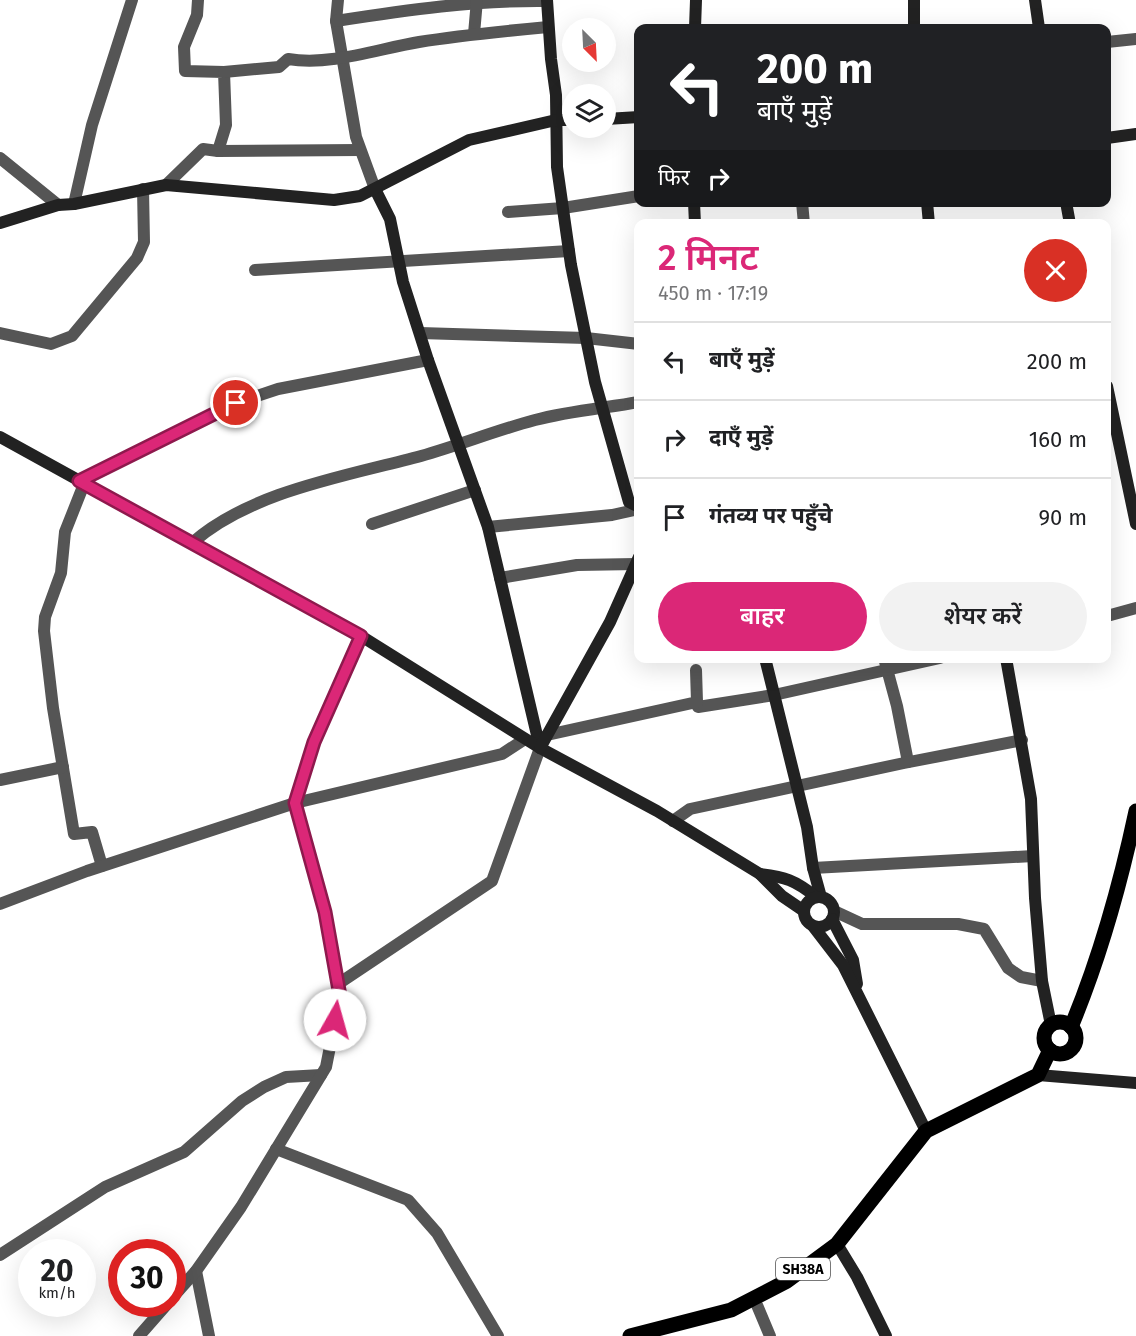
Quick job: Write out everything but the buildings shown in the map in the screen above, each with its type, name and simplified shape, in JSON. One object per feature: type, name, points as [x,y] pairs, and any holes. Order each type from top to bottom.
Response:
[{"type":"main road","points":[[1071,1027],[1092,977],[1112,910],[1136,811]]},
{"type":"main road","points":[[1064,1022],[1071,1027],[1076,1038],[1073,1046],[1063,1053],[1050,1050],[1045,1042],[1047,1028],[1051,1025],[1064,1022]]},
{"type":"main road","points":[[926,1131],[1038,1075],[1050,1050]]},
{"type":"main road","name":"SH38A","points":[[630,1336],[730,1310],[787,1281],[837,1244],[926,1131]]},
{"type":"street","points":[[74,204],[92,125],[132,0]]},
{"type":"street","points":[[198,0],[197,15],[184,47],[185,71],[224,72],[279,67],[288,59],[304,62],[418,42],[548,27]]},
{"type":"street","points":[[338,0],[336,21],[356,137],[375,189],[390,219],[399,262],[428,360],[488,527],[540,748]]},
{"type":"street","points":[[336,21],[477,2],[547,0],[556,95],[557,168],[569,251],[603,408],[629,502],[634,505]]},
{"type":"street","points":[[695,24],[696,0]]},
{"type":"street","points":[[914,0],[914,24]]},
{"type":"street","points":[[1035,0],[1038,24]]},
{"type":"street","points":[[474,34],[477,2]]},
{"type":"street","points":[[1111,42],[1136,39]]},
{"type":"street","points":[[218,151],[226,125],[224,72]]},
{"type":"street","points":[[616,118],[634,117]]},
{"type":"street","points":[[0,223],[58,205],[74,204],[166,184],[334,200],[360,196],[469,140],[562,120]]},
{"type":"street","points":[[1111,137],[1136,134]]},
{"type":"street","points":[[166,184],[203,149],[218,151],[360,150]]},
{"type":"street","points":[[2,160],[58,205]]},
{"type":"street","points":[[0,333],[51,344],[72,336],[137,258],[144,242],[143,189]]},
{"type":"street","points":[[508,212],[563,208],[634,197]]},
{"type":"street","points":[[255,270],[569,251]]},
{"type":"street","points":[[420,333],[586,338],[634,343]]},
{"type":"street","points":[[102,866],[92,832],[74,834],[44,631],[45,616],[61,573],[65,532],[82,482],[236,403],[278,389],[428,360]]},
{"type":"street","points":[[192,543],[209,528],[250,506],[303,488],[459,445],[536,420],[634,403]]},
{"type":"street","points":[[1111,405],[1136,524]]},
{"type":"street","points":[[0,437],[361,636],[540,748],[673,821],[760,874],[782,896],[804,911]]},
{"type":"street","points":[[372,524],[475,489]]},
{"type":"street","points":[[488,527],[612,515],[634,509]]},
{"type":"street","points":[[500,578],[577,565],[634,560]]},
{"type":"street","points":[[338,984],[492,881],[540,748],[610,622],[634,567]]},
{"type":"street","points":[[1111,615],[1136,608]]},
{"type":"street","points":[[186,1282],[241,1207],[326,1066],[340,996],[325,912],[295,803],[314,742],[361,636]]},
{"type":"street","points":[[766,663],[807,826],[818,897]]},
{"type":"street","points":[[1007,663],[1031,799],[1042,981],[1051,1025]]},
{"type":"street","points":[[698,706],[774,695],[885,664],[897,706],[908,762]]},
{"type":"street","points":[[547,735],[697,702],[696,670]]},
{"type":"street","points":[[0,904],[102,866],[295,803],[502,754],[525,739]]},
{"type":"street","points":[[673,821],[690,809],[1022,740]]},
{"type":"street","points":[[0,780],[63,767]]},
{"type":"street","points":[[813,868],[1034,856]]},
{"type":"street","points":[[760,874],[786,877],[830,902],[833,915],[853,960],[860,999]]},
{"type":"street","points":[[818,897],[807,902],[804,911],[806,920],[843,965],[926,1131]]},
{"type":"street","points":[[833,915],[862,924],[958,924],[984,929],[1008,968],[1021,977],[1042,981]]},
{"type":"street","points":[[813,926],[824,926],[833,915]]},
{"type":"street","points":[[0,1255],[105,1186],[184,1152],[242,1101],[264,1087],[286,1077],[321,1075]]},
{"type":"street","points":[[1038,1075],[1136,1083]]},
{"type":"street","points":[[276,1149],[408,1200],[437,1233],[498,1336]]},
{"type":"street","points":[[837,1244],[857,1277],[886,1336]]},
{"type":"street","points":[[196,1271],[208,1336]]},
{"type":"street","points":[[754,1298],[770,1336]]},
{"type":"street","points":[[139,1336],[156,1317]]},
{"type":"route","points":[[236,403],[79,481],[361,636],[314,742],[295,803],[325,912],[340,996],[335,1020]]}]
